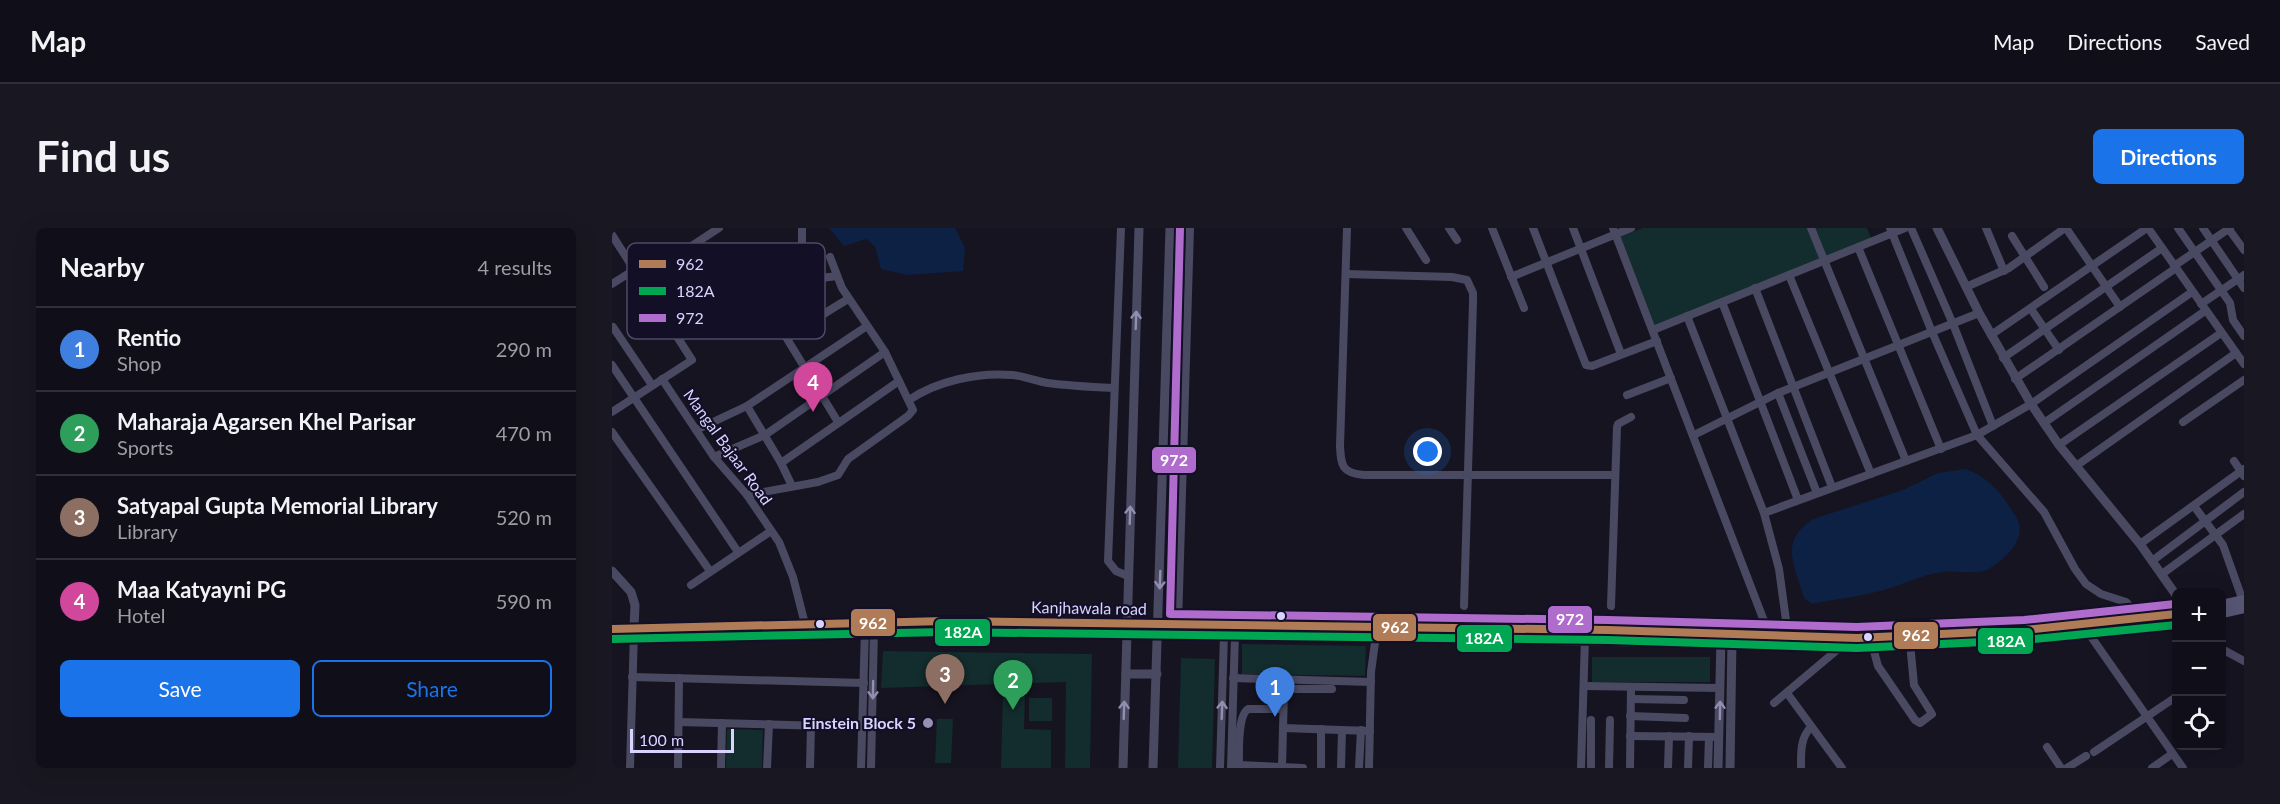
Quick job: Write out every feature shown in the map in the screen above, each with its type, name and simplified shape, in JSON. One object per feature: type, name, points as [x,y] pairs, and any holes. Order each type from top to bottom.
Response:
[{"type":"main road","points":[[2226,604],[2244,603]]},
{"type":"main road","points":[[2226,611],[2244,603]]},
{"type":"main road","name":"Kanjhawala road","points":[[1727,638],[1769,634],[1857,638],[2085,628],[2172,614]]},
{"type":"main road","name":"Kanjhawala road","points":[[1159,628],[1178,624],[1377,632],[1727,638],[1844,645],[1910,643],[2172,622]]},
{"type":"main road","name":"Kanjhawala road","points":[[612,637],[634,632],[805,624],[870,627]]},
{"type":"main road","name":"Kanjhawala road","points":[[612,629],[634,632],[870,627],[1159,628],[1229,634],[1377,632]]},
{"type":"street","points":[[693,243],[719,228]]},
{"type":"street","points":[[1120,228],[1108,561],[1116,571],[1128,576]]},
{"type":"street","points":[[1123,768],[1139,228]]},
{"type":"street","points":[[1153,768],[1170,228]]},
{"type":"street","points":[[1178,624],[1190,228]]},
{"type":"street","points":[[1347,228],[1340,446],[1344,467],[1349,472],[1364,475],[1615,475]]},
{"type":"street","points":[[1406,228],[1426,260]]},
{"type":"street","points":[[1449,228],[1457,240]]},
{"type":"street","points":[[1491,228],[1524,308]]},
{"type":"street","points":[[1533,228],[1584,363],[1592,366],[1657,341]]},
{"type":"street","points":[[1573,228],[1621,354]]},
{"type":"street","points":[[1511,278],[1581,249],[1614,231],[1631,228]]},
{"type":"street","points":[[1810,228],[1906,461]]},
{"type":"street","points":[[1653,330],[1858,247],[1891,230],[1905,228]]},
{"type":"street","points":[[1911,228],[1994,426]]},
{"type":"street","points":[[1936,228],[1979,313],[2031,404],[2059,445],[2140,544],[2172,589]]},
{"type":"street","points":[[1986,228],[2004,271]]},
{"type":"street","points":[[1966,287],[2004,271],[2066,228],[2120,307]]},
{"type":"street","points":[[1991,335],[2148,228],[2221,333],[2241,357],[2076,466]]},
{"type":"street","points":[[2178,228],[2232,306],[2233,320],[2244,336]]},
{"type":"street","points":[[2203,228],[2241,277],[2244,288]]},
{"type":"street","points":[[2015,379],[2229,228],[2244,250]]},
{"type":"street","points":[[1891,230],[1977,435],[2044,512],[2075,569],[2086,584],[2101,594],[2126,602],[2141,618]]},
{"type":"street","points":[[1614,231],[1769,634]]},
{"type":"street","points":[[612,235],[627,259]]},
{"type":"street","points":[[2012,236],[2044,287]]},
{"type":"street","points":[[1858,247],[1941,449]]},
{"type":"street","points":[[2003,357],[2162,248]]},
{"type":"street","points":[[747,495],[838,475],[848,459],[913,410],[885,352],[848,299],[830,257]]},
{"type":"street","points":[[612,284],[627,274]]},
{"type":"street","points":[[1346,274],[1463,278],[1469,283],[1473,293],[1464,606]]},
{"type":"street","points":[[1789,275],[1871,474]]},
{"type":"street","points":[[825,278],[837,276]]},
{"type":"street","points":[[2044,423],[2203,308],[2221,290],[2241,277]]},
{"type":"street","points":[[1755,288],[1832,487]]},
{"type":"street","points":[[1764,513],[1977,435],[2031,404],[2192,292]]},
{"type":"street","points":[[825,313],[848,299]]},
{"type":"street","points":[[1722,302],[1798,500]]},
{"type":"street","points":[[2031,309],[2059,350]]},
{"type":"street","points":[[1694,435],[1778,393],[1979,313]]},
{"type":"street","points":[[1687,316],[1764,513],[1779,568],[1788,635]]},
{"type":"street","points":[[696,430],[747,406],[867,326]]},
{"type":"street","points":[[613,327],[652,385]]},
{"type":"street","points":[[2059,445],[2221,333]]},
{"type":"street","points":[[612,412],[692,360],[680,339]]},
{"type":"street","points":[[787,339],[838,422]]},
{"type":"street","points":[[714,457],[765,435],[885,352]]},
{"type":"street","points":[[612,365],[738,552]]},
{"type":"street","points":[[909,400],[920,392],[940,384],[1003,375],[1022,376],[1047,382],[1114,388]]},
{"type":"street","points":[[1627,395],[1671,378]]},
{"type":"street","name":"Mangal Bajaar Road","points":[[662,379],[714,457],[747,495],[779,542],[790,568],[805,624]]},
{"type":"street","points":[[2184,422],[2244,380]]},
{"type":"street","points":[[781,463],[899,381]]},
{"type":"street","points":[[1778,393],[1817,493]]},
{"type":"street","points":[[747,406],[792,486]]},
{"type":"street","points":[[1611,606],[1618,425],[1631,417]]},
{"type":"street","points":[[612,432],[710,571]]},
{"type":"street","points":[[2140,544],[2243,472],[2234,461]]},
{"type":"street","points":[[2152,561],[2244,492]]},
{"type":"street","points":[[2194,506],[2216,534],[2231,564],[2244,603]]},
{"type":"street","points":[[2162,574],[2244,514]]},
{"type":"street","points":[[691,585],[771,531]]},
{"type":"street","points":[[612,571],[631,592],[635,605],[630,768]]},
{"type":"street","points":[[861,768],[864,683],[870,627]]},
{"type":"street","points":[[870,627],[871,768]]},
{"type":"street","points":[[2085,628],[2145,717],[2183,768]]},
{"type":"street","points":[[1369,768],[1371,682],[1377,632]]},
{"type":"street","points":[[1229,634],[1236,767]]},
{"type":"street","points":[[1220,768],[1229,634]]},
{"type":"street","points":[[1581,768],[1585,635]]},
{"type":"street","points":[[1718,768],[1720,688],[1727,638]]},
{"type":"street","points":[[1727,638],[1730,768]]},
{"type":"street","points":[[1872,644],[1878,666],[1915,720],[1920,723],[1932,714],[1914,685],[1910,643]]},
{"type":"street","points":[[1774,703],[1844,645]]},
{"type":"street","points":[[2226,651],[2244,661]]},
{"type":"street","points":[[1125,674],[1157,674]]},
{"type":"street","points":[[632,677],[864,683]]},
{"type":"street","points":[[678,768],[679,678]]},
{"type":"street","points":[[1233,678],[1371,682]]},
{"type":"street","points":[[1584,686],[1720,688]]},
{"type":"street","points":[[1630,768],[1631,688]]},
{"type":"street","points":[[1282,767],[1283,694],[1287,689],[1332,689]]},
{"type":"street","points":[[1787,693],[1842,768]]},
{"type":"street","points":[[1631,699],[1684,700]]},
{"type":"street","points":[[2067,768],[2172,700]]},
{"type":"street","points":[[1236,767],[1241,720],[1244,712],[1248,709],[1283,709]]},
{"type":"street","points":[[1630,716],[1684,718]]},
{"type":"street","points":[[1591,720],[1591,768]]},
{"type":"street","points":[[1609,768],[1610,720]]},
{"type":"street","points":[[679,722],[862,727]]},
{"type":"street","points":[[722,723],[722,768]]},
{"type":"street","points":[[767,768],[769,724]]},
{"type":"street","points":[[810,768],[811,726]]},
{"type":"street","points":[[1801,768],[1802,742],[1811,727]]},
{"type":"street","points":[[1283,728],[1370,731]]},
{"type":"street","points":[[1321,768],[1322,729]]},
{"type":"street","points":[[1341,768],[1342,730]]},
{"type":"street","points":[[1359,768],[1361,730]]},
{"type":"street","points":[[1630,736],[1719,737]]},
{"type":"street","points":[[1668,768],[1669,736]]},
{"type":"street","points":[[1688,768],[1689,736]]},
{"type":"street","points":[[1708,768],[1709,736]]},
{"type":"street","points":[[2046,747],[2061,768]]},
{"type":"street","points":[[2152,768],[2172,754]]},
{"type":"street","points":[[1236,767],[1303,768]]},
{"type":"green space","points":[[1643,228],[1867,228],[1871,238],[1655,326],[1620,237]]},
{"type":"green space","points":[[1242,644],[1366,646],[1365,676],[1242,674]]},
{"type":"green space","points":[[883,651],[1092,654],[1090,768],[1065,768],[1066,682],[881,688]]},
{"type":"green space","points":[[1592,657],[1710,657],[1710,682],[1592,682]]},
{"type":"green space","points":[[1181,658],[1215,659],[1212,768],[1178,768]]},
{"type":"green space","points":[[1003,690],[1025,691],[1024,729],[1051,730],[1051,768],[1001,768]]},
{"type":"green space","points":[[1029,698],[1052,698],[1052,721],[1029,721]]},
{"type":"green space","points":[[937,719],[953,719],[951,763],[935,763]]},
{"type":"green space","points":[[727,729],[763,730],[762,768],[726,768]]},
{"type":"water","points":[[829,228],[955,228],[965,248],[963,271],[908,275],[881,269],[875,246],[866,239],[844,246]]},
{"type":"water","points":[[1966,469],[1995,487],[2019,523],[2018,539],[2002,560],[1987,570],[1934,573],[1863,595],[1812,604],[1804,598],[1794,565],[1792,545],[1802,528],[1813,519],[1903,490],[1938,473]]},
{"type":"transit line","name":"972","points":[[1180,228],[1170,614],[1608,620],[1857,627],[2024,620],[2172,604]]},
{"type":"transit line","name":"962","points":[[612,629],[945,621],[1608,630],[1857,638],[2025,630],[2172,614]]},
{"type":"transit line","name":"182A","points":[[612,639],[945,632],[1608,640],[1857,648],[2025,640],[2172,625]]},
{"type":"place","name":"Maa Katyayni PG","points":[[813,412]]},
{"type":"place","name":"Satyapal Gupta Memorial Library","points":[[945,704]]},
{"type":"place","name":"Maharaja Agarsen Khel Parisar","points":[[1013,710]]},
{"type":"place","name":"Rentio","points":[[1275,717]]},
{"type":"place","name":"Einstein Block 5","points":[[928,723]]}]
